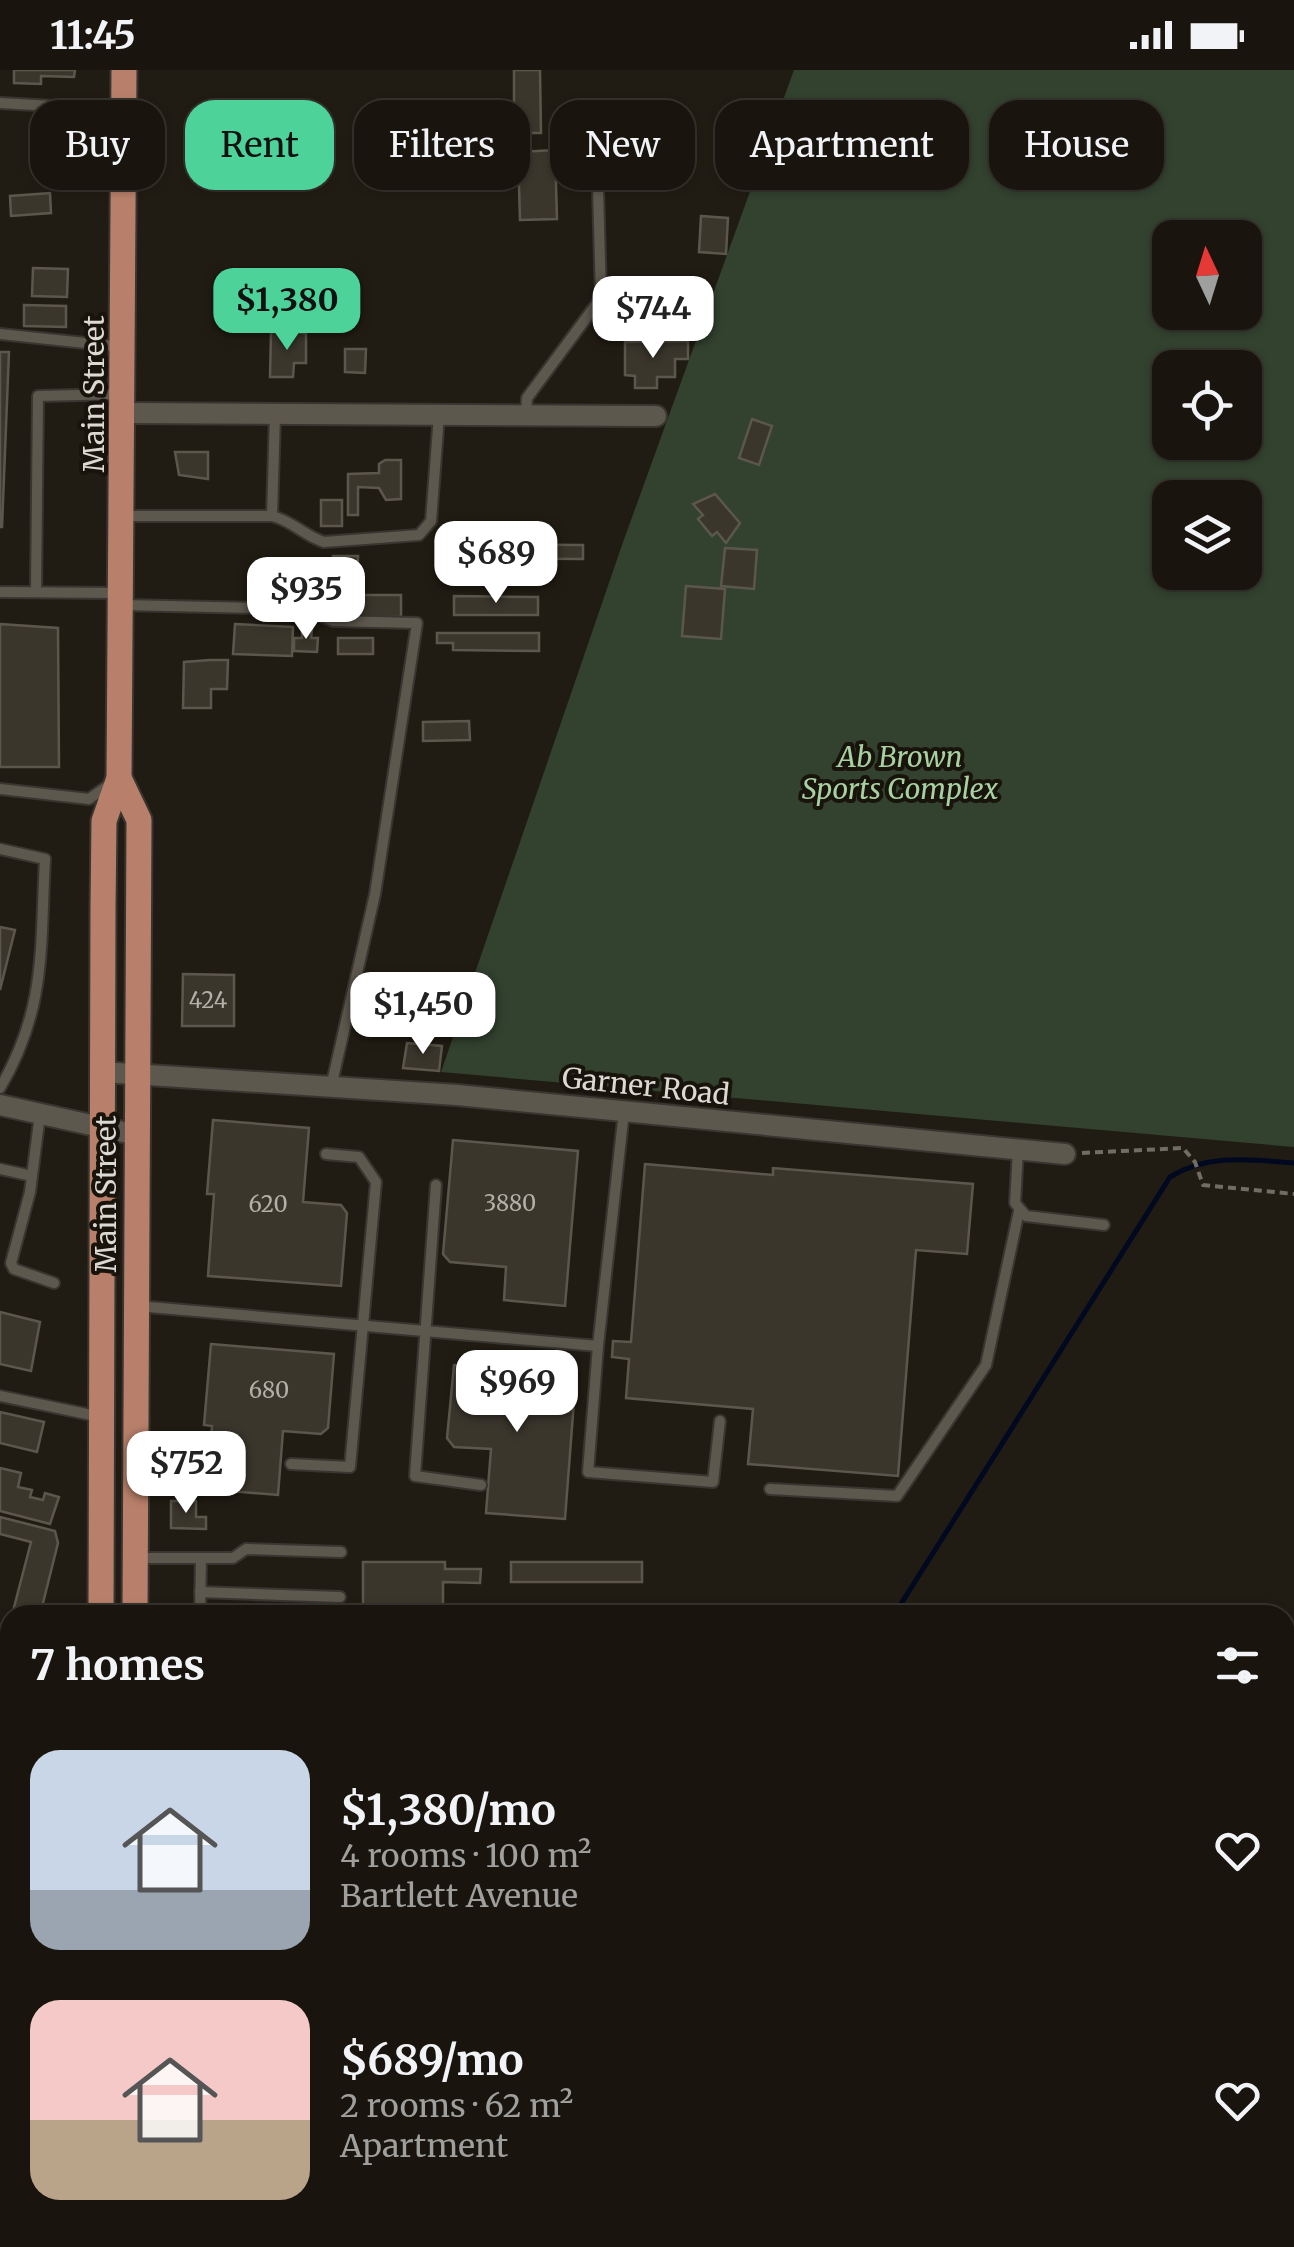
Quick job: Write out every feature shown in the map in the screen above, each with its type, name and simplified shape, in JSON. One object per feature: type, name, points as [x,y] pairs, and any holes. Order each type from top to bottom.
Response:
[{"type":"main road","name":"Main Street","points":[[124,70],[124,100]]},
{"type":"main road","name":"Main Street","points":[[101,1605],[104,821],[119,778],[124,190]]},
{"type":"main road","name":"Main Street","points":[[119,778],[138,820],[135,1605]]},
{"type":"street","points":[[124,404],[275,414],[656,416]]},
{"type":"street","name":"Garner Road","points":[[102,1072],[624,1111],[1065,1154]]},
{"type":"street","points":[[0,1104],[137,1135]]},
{"type":"lane","points":[[0,104],[30,105]]},
{"type":"lane","points":[[526,415],[528,398],[601,298],[599,190]]},
{"type":"lane","points":[[601,298],[663,298]]},
{"type":"lane","points":[[0,334],[124,347]]},
{"type":"lane","points":[[36,592],[38,396],[124,404]]},
{"type":"lane","points":[[272,516],[275,414]]},
{"type":"lane","points":[[124,516],[272,516],[292,520],[311,538],[324,542],[419,535],[431,521],[439,415]]},
{"type":"lane","points":[[0,592],[305,608],[333,621],[417,623],[375,894],[331,1087]]},
{"type":"lane","points":[[0,789],[88,800],[119,778]]},
{"type":"lane","points":[[0,849],[45,858],[37,1005],[18,1058],[0,1088]]},
{"type":"lane","points":[[624,1111],[588,1472],[713,1482],[720,1421]]},
{"type":"lane","points":[[40,1114],[32,1176],[10,1263],[14,1269],[54,1283]]},
{"type":"lane","points":[[1018,1150],[1014,1203],[1019,1210],[1026,1216],[1104,1225]]},
{"type":"lane","points":[[291,1464],[350,1467],[376,1182],[359,1157],[326,1154]]},
{"type":"lane","points":[[0,1169],[32,1176]]},
{"type":"lane","points":[[436,1186],[415,1476],[481,1485]]},
{"type":"lane","points":[[770,1489],[897,1496],[986,1364],[1019,1210]]},
{"type":"lane","points":[[136,1306],[598,1346]]},
{"type":"lane","points":[[0,1396],[102,1417]]},
{"type":"lane","points":[[135,1558],[233,1558],[246,1549],[342,1552]]},
{"type":"lane","points":[[200,1605],[201,1558]]},
{"type":"lane","points":[[200,1592],[340,1597]]},
{"type":"path","points":[[1065,1154],[1183,1148],[1195,1162],[1203,1184],[1294,1194]]},
{"type":"green space","name":"Ab Brown Sports Complex","points":[[794,70],[1294,70],[1294,1147],[441,1072],[622,545],[751,190],[969,190],[969,100],[783,100]]},
{"type":"building","points":[[14,70],[75,70],[74,77],[41,76],[41,84],[14,83]]},
{"type":"building","points":[[514,70],[540,70],[541,133],[530,133],[530,100],[514,100]]},
{"type":"building","points":[[550,150],[550,190],[556,190],[557,219],[520,220],[519,190],[530,190],[530,151]]},
{"type":"building","points":[[50,193],[51,213],[11,216],[10,196]]},
{"type":"building","points":[[701,216],[728,218],[726,254],[699,252]]},
{"type":"building","points":[[33,268],[68,269],[67,297],[32,296]]},
{"type":"building","points":[[24,305],[66,306],[66,327],[24,326]]},
{"type":"building","points":[[271,332],[306,333],[306,363],[294,363],[293,377],[270,377]]},
{"type":"building","points":[[688,341],[688,359],[675,359],[675,377],[657,377],[657,388],[635,388],[635,376],[625,375],[625,342]]},
{"type":"building","points":[[345,349],[366,349],[365,373],[345,372]]},
{"type":"building","points":[[0,352],[9,352],[2,527],[0,527]]},
{"type":"building","points":[[752,419],[772,426],[759,465],[739,458]]},
{"type":"building","points":[[175,452],[208,452],[208,479],[179,475]]},
{"type":"building","points":[[401,460],[401,499],[386,500],[379,488],[358,487],[358,515],[348,515],[348,474],[379,473],[379,464]]},
{"type":"building","points":[[715,494],[740,523],[726,543],[717,532],[712,536],[698,519],[703,515],[693,504]]},
{"type":"building","points":[[321,500],[342,500],[342,526],[321,526]]},
{"type":"building","points":[[438,544],[583,545],[583,559],[438,558]]},
{"type":"building","points":[[725,548],[757,550],[754,589],[721,586]]},
{"type":"building","points":[[333,556],[358,556],[357,592],[333,591]]},
{"type":"building","points":[[686,586],[725,589],[721,639],[682,636]]},
{"type":"building","points":[[332,595],[401,595],[401,617],[349,617],[350,609],[331,608]]},
{"type":"building","points":[[454,596],[538,597],[538,615],[454,615]]},
{"type":"building","points":[[0,624],[58,628],[59,767],[0,767]]},
{"type":"building","points":[[235,624],[293,627],[292,656],[233,654]]},
{"type":"building","points":[[302,629],[312,630],[311,638],[318,638],[317,652],[294,651],[294,638],[302,638]]},
{"type":"building","points":[[437,633],[539,633],[539,651],[453,650],[453,643],[437,643]]},
{"type":"building","points":[[338,638],[373,638],[373,654],[338,654]]},
{"type":"building","points":[[228,660],[227,689],[211,689],[211,708],[183,708],[184,662]]},
{"type":"building","points":[[469,721],[470,740],[423,741],[423,722]]},
{"type":"building","points":[[0,927],[15,930],[0,990]]},
{"type":"building","points":[[183,974],[234,975],[234,1026],[182,1026]]},
{"type":"building","points":[[407,1043],[442,1046],[439,1071],[403,1068]]},
{"type":"building","points":[[213,1120],[309,1128],[303,1202],[341,1205],[347,1213],[341,1286],[208,1276],[214,1194],[207,1194]]},
{"type":"building","points":[[453,1140],[578,1151],[565,1306],[504,1300],[506,1267],[450,1262],[443,1254]]},
{"type":"building","points":[[645,1164],[773,1175],[773,1168],[973,1184],[967,1254],[916,1250],[898,1476],[748,1464],[753,1409],[626,1398],[629,1359],[612,1357],[613,1341],[631,1342]]},
{"type":"building","points":[[0,1312],[40,1322],[31,1371],[0,1364]]},
{"type":"building","points":[[211,1344],[334,1354],[328,1428],[321,1434],[283,1431],[278,1495],[207,1489],[212,1426],[204,1425]]},
{"type":"building","points":[[454,1365],[576,1375],[565,1519],[486,1513],[491,1449],[454,1447],[447,1438]]},
{"type":"building","points":[[0,1412],[44,1422],[37,1452],[0,1443]]},
{"type":"building","points":[[0,1468],[21,1473],[18,1487],[32,1490],[30,1497],[43,1500],[45,1493],[59,1497],[50,1524],[0,1511]]},
{"type":"building","points":[[171,1501],[196,1501],[196,1517],[206,1517],[206,1529],[171,1528]]},
{"type":"building","points":[[0,1517],[55,1531],[58,1543],[42,1605],[15,1605],[31,1542],[0,1534]]},
{"type":"building","points":[[363,1562],[445,1562],[445,1569],[481,1569],[480,1583],[443,1582],[443,1605],[363,1605]]},
{"type":"building","points":[[511,1562],[642,1562],[642,1582],[511,1582]]},
{"type":"waterway","points":[[900,1605],[1170,1177],[1215,1161],[1294,1163]]}]
